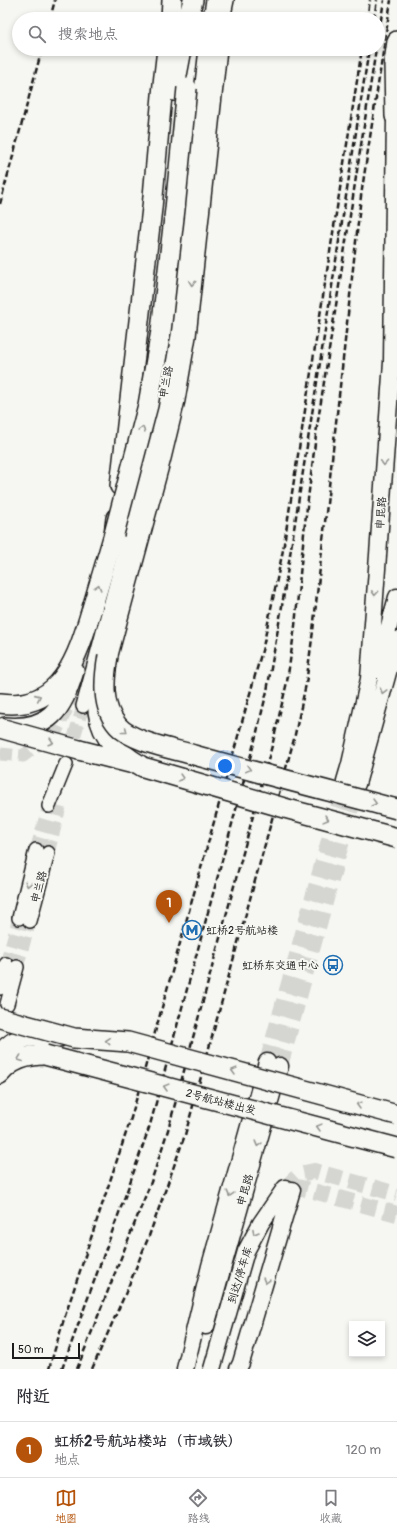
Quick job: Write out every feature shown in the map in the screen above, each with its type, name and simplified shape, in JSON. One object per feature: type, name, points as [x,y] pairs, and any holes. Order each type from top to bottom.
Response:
[{"type":"highway","points":[[171,12],[172,0]]},
{"type":"highway","points":[[200,12],[212,5]]},
{"type":"highway","points":[[203,12],[212,5]]},
{"type":"highway","points":[[395,116],[394,63],[397,42]]},
{"type":"highway","points":[[114,534],[131,402],[152,208],[166,56]]},
{"type":"highway","points":[[172,56],[174,86]]},
{"type":"highway","points":[[140,409],[165,208],[174,86],[180,56]]},
{"type":"highway","points":[[0,727],[26,728],[36,725],[45,721],[54,713],[60,704],[69,685],[114,534],[148,405],[161,330],[190,56]]},
{"type":"highway","points":[[143,767],[116,750],[108,740],[99,721],[97,702],[98,692],[161,458],[181,367],[186,336],[216,56]]},
{"type":"highway","points":[[0,703],[20,703],[41,697],[64,678],[82,644]]},
{"type":"highway","points":[[108,656],[105,688],[107,702],[111,715],[118,726],[128,734],[143,740],[210,759],[397,809]]},
{"type":"highway","points":[[0,727],[288,809],[397,838]]},
{"type":"highway","points":[[4,1011],[74,1038]]},
{"type":"highway","points":[[0,1057],[7,1047],[13,1042],[24,1038],[42,1036],[128,1042],[397,1115]]},
{"type":"highway","name":"2号航站楼出发","points":[[0,1074],[12,1062],[32,1055],[45,1055],[397,1148]]},
{"type":"main road","name":"申昆路","points":[[395,116],[396,151],[392,362],[369,679],[350,764],[351,783],[397,640]]},
{"type":"main road","name":"申昆路","points":[[350,764],[397,597]]},
{"type":"main road","name":"申昆路","points":[[185,1369],[210,1266],[274,1064],[195,1369]]},
{"type":"main road","name":"到达/停车库","points":[[212,1369],[246,1251],[261,1223],[289,1189],[239,1366]]},
{"type":"main road","name":"申昆路","points":[[210,1266],[210,1313]]},
{"type":"street","name":"申兰路","points":[[82,706],[155,440],[170,362],[205,56]]},
{"type":"street","points":[[54,807],[66,764]]},
{"type":"street","name":"申兰路","points":[[24,919],[42,852]]},
{"type":"street","points":[[0,988],[12,966],[4,1011]]},
{"type":"tunnel","points":[[0,754],[23,756],[57,730],[73,696],[87,647]]},
{"type":"tunnel","points":[[69,755],[83,706]]},
{"type":"tunnel","points":[[267,1062],[345,783]]},
{"type":"tunnel","points":[[280,1066],[357,786]]},
{"type":"tunnel","points":[[36,850],[49,806]]},
{"type":"tunnel","points":[[48,853],[60,807]]},
{"type":"tunnel","points":[[6,964],[19,918]]},
{"type":"tunnel","points":[[17,967],[30,921]]},
{"type":"tunnel","points":[[285,1188],[300,1174],[314,1171],[397,1194]]},
{"type":"tunnel","points":[[292,1190],[297,1187],[306,1189],[397,1214]]},
{"type":"railway","points":[[52,12],[55,0]]},
{"type":"railway","points":[[368,12],[370,0]]},
{"type":"railway","points":[[375,12],[377,0]]},
{"type":"railway","points":[[382,12],[384,0]]},
{"type":"railway","points":[[385,39],[391,0]]},
{"type":"railway","points":[[0,204],[40,56]]},
{"type":"railway","points":[[49,1369],[64,1319],[131,1118],[263,647],[283,550],[361,56]]},
{"type":"railway","points":[[62,1369],[150,1125],[267,691],[282,606],[368,56]]},
{"type":"railway","points":[[77,1369],[151,1182],[168,1130],[273,742],[287,682],[295,626],[305,523],[317,427],[375,56]]},
{"type":"railway","points":[[92,1369],[149,1236],[185,1135],[294,739],[306,684],[313,631],[361,196],[382,56]]},
{"type":"place","name":"虹桥2号航站楼站（市域铁）","points":[[169,923]]},
{"type":"place","name":"虹桥2号航站楼","points":[[192,930]]},
{"type":"place","name":"虹桥东交通中心","points":[[333,965]]}]
